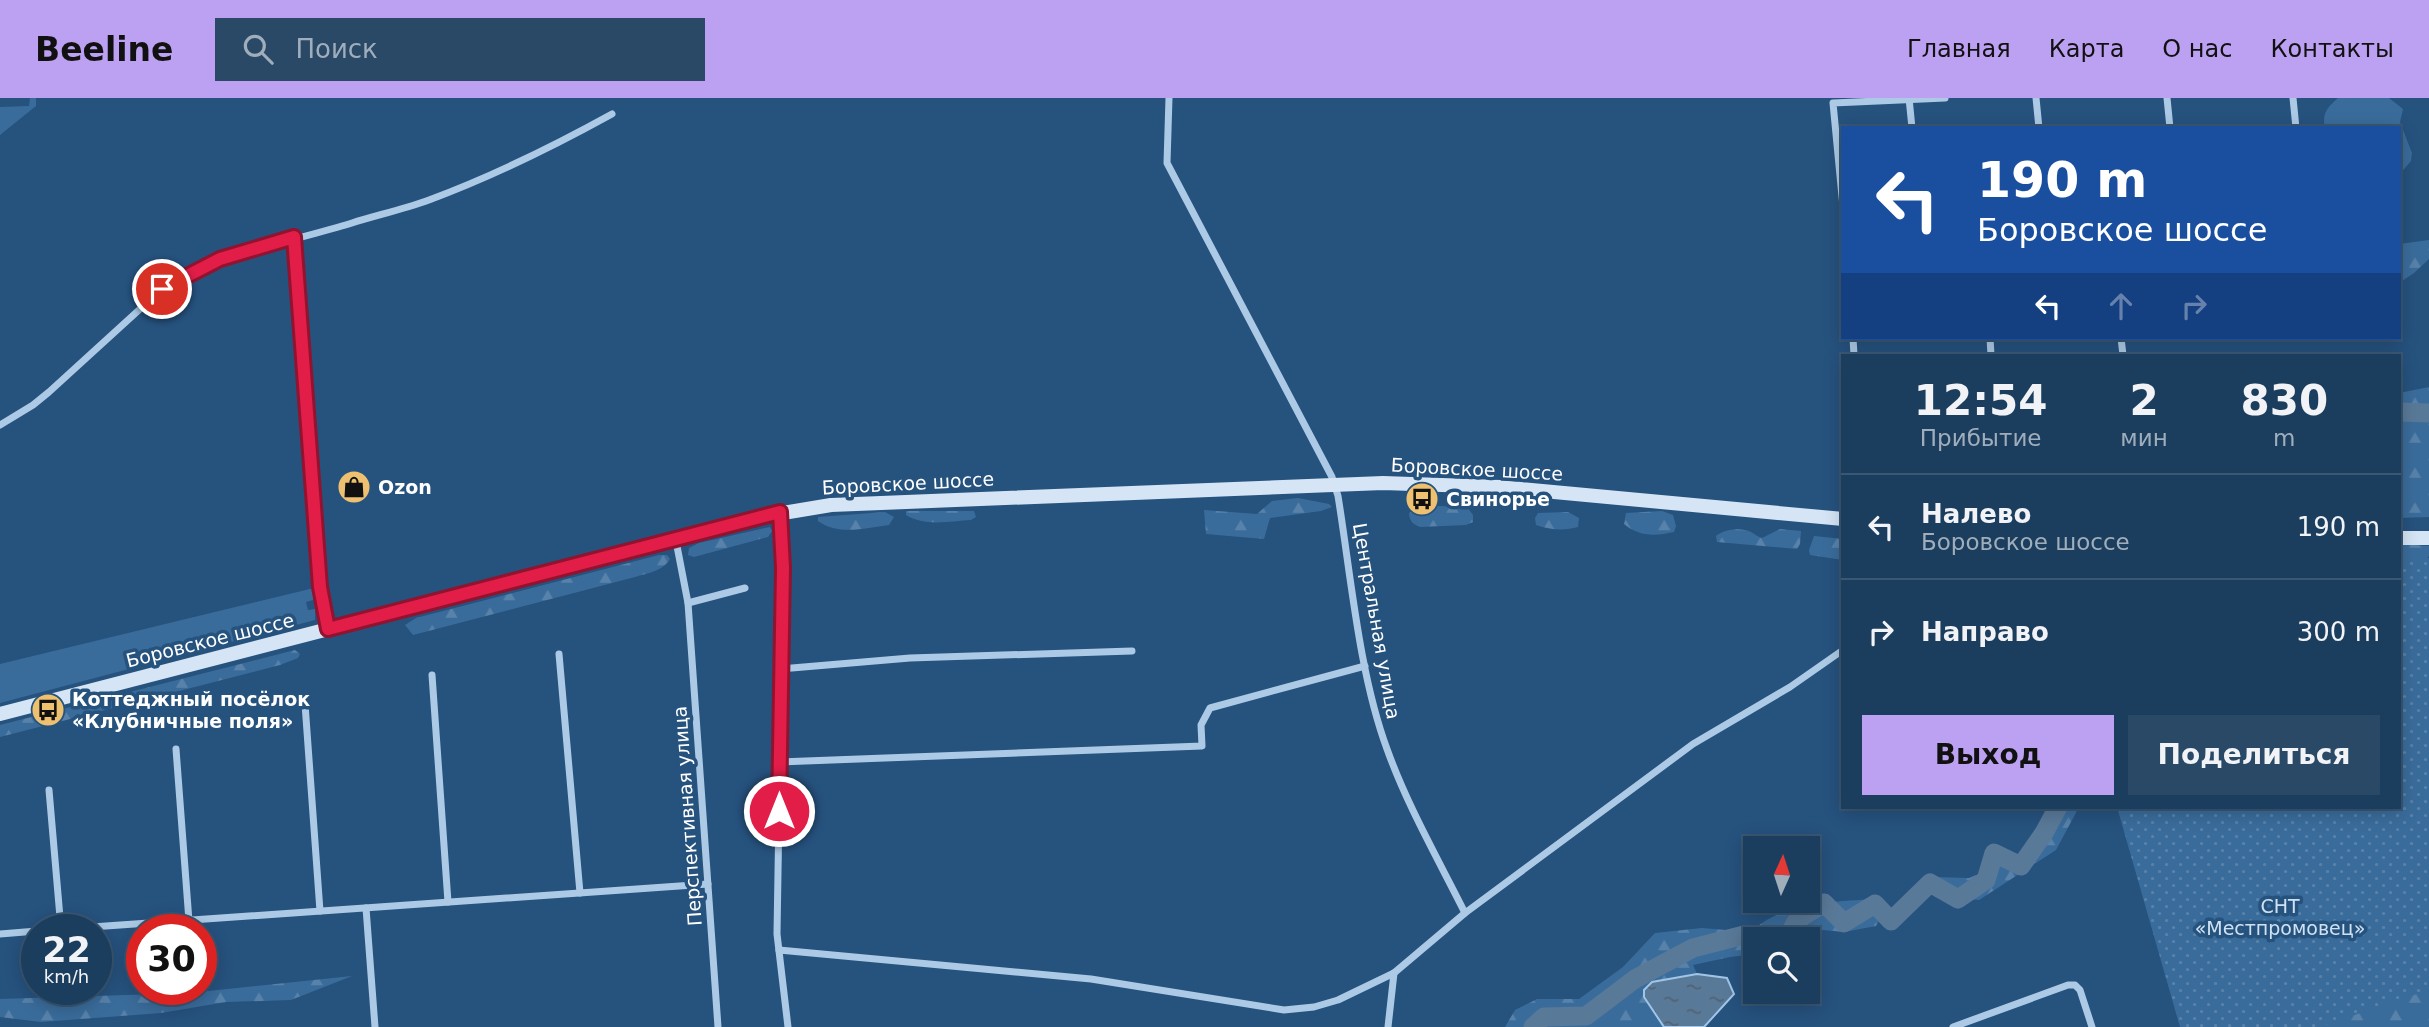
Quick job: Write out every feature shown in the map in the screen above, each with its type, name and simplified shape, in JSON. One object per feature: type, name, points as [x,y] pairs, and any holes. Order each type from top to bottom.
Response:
[{"type":"main road","name":"Боровское шоссе","points":[[0,714],[780,512],[845,504],[1334,484],[1500,487],[1841,519]]},
{"type":"main road","points":[[2401,538],[2429,538]]},
{"type":"street","name":"Центральная улица","points":[[1169,98],[1167,163],[1332,477],[1338,496],[1365,666],[1387,749],[1403,788],[1465,914]]},
{"type":"street","points":[[1841,186],[1833,103],[1945,98]]},
{"type":"street","points":[[2036,98],[2039,126]]},
{"type":"street","points":[[2167,98],[2170,126]]},
{"type":"street","points":[[2293,98],[2295,126]]},
{"type":"street","points":[[1909,100],[1912,126]]},
{"type":"street","points":[[0,425],[49,392],[162,289],[220,259],[294,237],[324,232],[430,200],[558,144],[612,114]]},
{"type":"street","points":[[294,237],[320,587],[328,629]]},
{"type":"street","points":[[780,512],[783,568],[777,934],[788,1027]]},
{"type":"street","name":"Перспективная улица","points":[[676,541],[688,603],[718,1027]]},
{"type":"street","points":[[688,603],[746,588]]},
{"type":"street","points":[[779,950],[1091,979],[1284,1010],[1314,1007],[1339,1000],[1394,973],[1465,914],[1693,744],[1790,687],[1841,651]]},
{"type":"street","points":[[780,669],[910,658],[1132,652]]},
{"type":"street","points":[[559,654],[580,893]]},
{"type":"street","points":[[779,762],[1202,746],[1200,725],[1210,708],[1365,666]]},
{"type":"street","points":[[432,675],[448,902]]},
{"type":"street","points":[[305,704],[320,911]]},
{"type":"street","points":[[176,749],[188,914]]},
{"type":"street","points":[[49,790],[61,914]]},
{"type":"street","points":[[217,919],[708,884]]},
{"type":"street","points":[[366,908],[375,1027]]},
{"type":"street","points":[[0,934],[21,932]]},
{"type":"street","points":[[1388,1027],[1394,973]]},
{"type":"street","points":[[1953,1027],[2068,985],[2075,985],[2080,990],[2092,1027]]},
{"type":"green space","points":[[30,98],[36,98],[36,106],[0,135],[0,107],[29,106]]},
{"type":"green space","points":[[2338,98],[2389,98],[2403,109],[2400,122],[2412,153],[2411,161],[2401,173],[2401,126],[2325,126],[2326,111]]},
{"type":"green space","points":[[2429,240],[2429,259],[2401,282],[2401,244]]},
{"type":"green space","points":[[2429,387],[2429,517],[2401,518],[2401,393]]},
{"type":"green space","points":[[1298,498],[1329,504],[1332,507],[1270,518],[1264,539],[1206,534],[1204,510],[1257,514],[1272,501]]},
{"type":"green space","points":[[1436,506],[1467,507],[1473,515],[1473,522],[1466,525],[1420,527],[1411,521],[1409,514],[1412,509]]},
{"type":"green space","points":[[906,511],[974,511],[976,517],[971,520],[929,522],[913,519],[906,515]]},
{"type":"green space","points":[[1662,511],[1673,515],[1676,526],[1674,532],[1648,534],[1624,524],[1626,513]]},
{"type":"green space","points":[[885,512],[894,517],[889,525],[862,529],[843,530],[818,521],[818,517]]},
{"type":"green space","points":[[1568,512],[1579,518],[1578,527],[1557,529],[1536,525],[1535,518],[1538,513]]},
{"type":"green space","points":[[770,527],[772,531],[768,537],[694,557],[688,555],[689,548],[699,543]]},
{"type":"green space","points":[[1738,529],[1747,530],[1762,538],[1780,529],[1801,531],[1797,549],[1717,542],[1716,536]]},
{"type":"green space","points":[[1814,536],[1841,539],[1841,560],[1810,555]]},
{"type":"green space","points":[[2401,544],[2429,546],[2429,556],[2421,566],[2401,566]]},
{"type":"green space","points":[[667,555],[670,559],[650,573],[413,635],[405,625],[416,618]]},
{"type":"green space","name":"СНТ «Местпромовец»","points":[[2429,558],[2429,990],[2319,1027],[2180,1027],[2118,809],[2401,809],[2401,559]]},
{"type":"green space","points":[[314,588],[313,600],[306,602],[308,610],[315,609],[315,620],[0,703],[0,664]]},
{"type":"green space","points":[[295,650],[300,654],[298,658],[280,665],[0,737],[0,725]]},
{"type":"green space","points":[[2050,809],[2078,809],[2056,850],[1979,900],[1930,894],[1933,877],[1969,878],[2017,858]]},
{"type":"green space","points":[[1874,899],[1888,905],[1876,926],[1844,932],[1820,931],[1820,927],[1757,927],[1779,914],[1820,914],[1820,903]]},
{"type":"green space","points":[[1702,928],[1726,930],[1741,941],[1743,939],[1743,955],[1693,965],[1697,974],[1652,982],[1644,997],[1664,1027],[1505,1027],[1515,1010],[1537,999],[1579,999],[1623,967],[1655,933]]},
{"type":"green space","points":[[352,976],[291,1000],[217,1004],[217,990]]},
{"type":"green space","points":[[2429,987],[2429,1027],[2313,1027]]},
{"type":"green space","points":[[112,995],[126,995],[126,1005],[208,1005],[161,1013],[41,1022],[0,1017],[0,999],[21,998],[21,1005],[112,1005]]},
{"type":"water","points":[[1697,974],[1727,978],[1734,994],[1704,1027],[1664,1027],[1644,997],[1644,990],[1652,982]]},
{"type":"waterway","points":[[2401,412],[2429,413]]},
{"type":"waterway","points":[[1793,927],[1797,920],[1824,903],[1844,923],[1875,904],[1891,921],[1930,883],[1958,899],[1986,880],[1994,853],[2021,866],[2057,809]]},
{"type":"waterway","points":[[1533,1027],[1544,1017],[1586,1016],[1635,979],[1693,948],[1743,935]]},
{"type":"place","name":"Ozon","points":[[354,487]]},
{"type":"place","name":"Свинорье","points":[[1422,499]]},
{"type":"place","name":"Коттеджный посёлок «Клубничные поля»","points":[[48,710]]},
{"type":"route","points":[[162,289],[220,259],[294,237],[320,587],[328,629],[780,512],[783,568],[779,811]]}]
